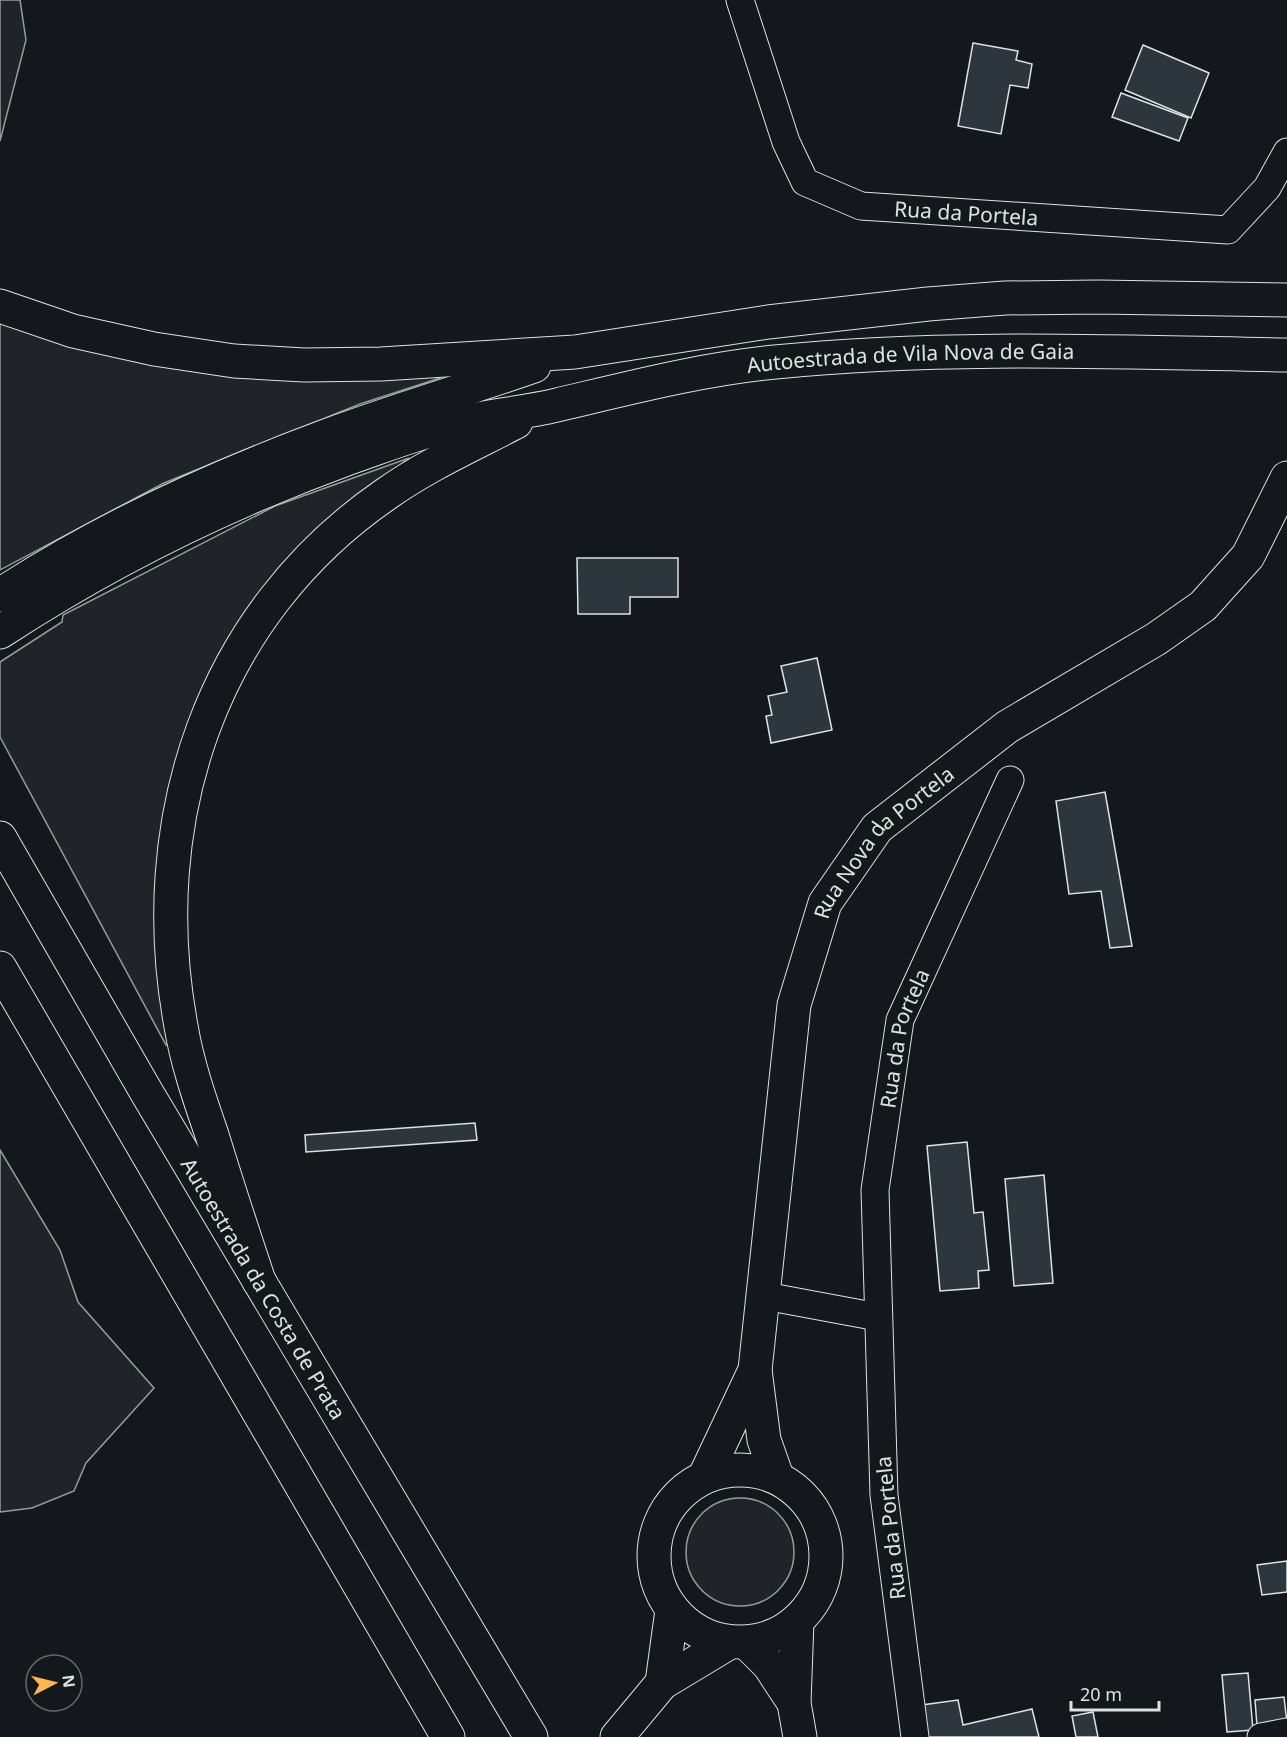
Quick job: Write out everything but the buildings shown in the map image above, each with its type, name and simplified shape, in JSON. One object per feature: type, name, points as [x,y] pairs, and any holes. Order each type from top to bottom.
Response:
[{"type":"main road","name":"Autoestrada de Vila Nova de Gaia","points":[[575,352],[768,322],[1005,298],[1287,300]]},
{"type":"main road","points":[[0,306],[73,331],[154,349],[234,361],[381,364],[575,352]]},
{"type":"main road","name":"Autoestrada de Vila Nova de Gaia","points":[[539,409],[714,371],[834,357],[1006,351],[1287,355]]},
{"type":"main road","points":[[0,632],[19,595],[154,509],[271,457],[384,416],[575,352]]},
{"type":"main road","points":[[19,595],[162,537],[275,486],[390,444],[457,423],[539,409]]},
{"type":"main road","points":[[259,1281],[202,1105],[181,1030],[173,983],[169,940],[173,848],[182,795],[196,745],[237,656],[266,612],[296,575],[337,533],[384,495],[431,465],[539,409]]},
{"type":"main road","name":"Rua Nova da Portela","points":[[777,1477],[764,1440],[755,1370],[765,1296],[794,1005],[825,903],[877,828],[1007,728],[1156,639],[1203,606],[1248,556],[1287,477]]},
{"type":"main road","name":"Autoestrada da Costa de Prata","points":[[0,838],[259,1281],[531,1737]]},
{"type":"main road","points":[[0,968],[448,1737]]},
{"type":"main road","name":"Rua Nova da Portela","points":[[705,1476],[755,1370]]},
{"type":"main road","points":[[617,1737],[662,1683],[738,1642],[773,1636],[797,1621],[815,1599],[825,1572],[826,1544],[817,1516],[800,1493],[777,1477],[753,1470],[729,1470],[705,1476],[683,1490],[666,1510],[656,1535],[654,1561],[659,1587],[672,1610],[689,1626],[708,1637],[738,1642],[769,1665],[795,1704]]},
{"type":"main road","points":[[662,1683],[672,1610]]},
{"type":"main road","points":[[797,1621],[795,1704],[800,1737]]},
{"type":"street","name":"Rua da Portela","points":[[740,0],[786,142],[805,182],[861,206],[1228,230],[1267,188],[1287,152]]},
{"type":"street","name":"Rua da Portela","points":[[915,1737],[884,1495],[875,1190],[900,1020],[1010,780]]},
{"type":"street","points":[[765,1296],[878,1317]]},
{"type":"street","points":[[1261,1737],[1287,1732]]},
{"type":"shaded area","points":[[0,0],[20,0],[26,40],[0,141]]},
{"type":"shaded area","points":[[0,321],[439,372],[440,378],[360,404],[164,483],[0,570]]},
{"type":"shaded area","points":[[409,458],[327,523],[173,780],[159,850],[156,924],[172,1043],[166,1045],[0,737],[0,662],[62,622],[63,615],[275,506]]},
{"type":"shaded area","points":[[0,1150],[60,1250],[78,1302],[154,1388],[86,1463],[74,1491],[32,1508],[0,1512]]},
{"type":"shaded area","points":[[740,1498],[761,1502],[778,1514],[790,1531],[794,1552],[790,1573],[778,1590],[761,1602],[740,1606],[719,1602],[702,1590],[690,1573],[686,1552],[690,1531],[702,1514],[719,1502]]}]
